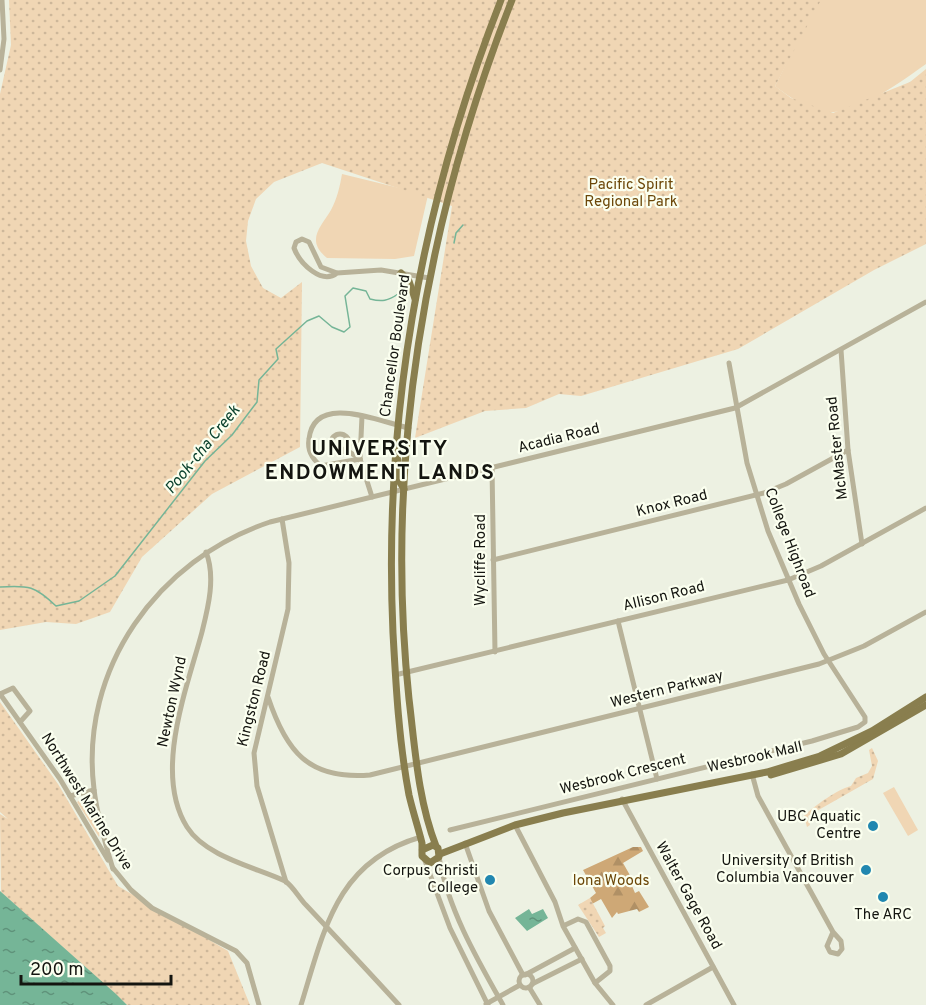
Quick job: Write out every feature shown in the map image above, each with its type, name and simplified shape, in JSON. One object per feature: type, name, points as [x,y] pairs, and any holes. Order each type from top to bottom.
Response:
[{"type":"main road","name":"Chancellor Boulevard","points":[[425,861],[404,767],[395,675],[391,578],[392,492],[396,443],[415,300],[451,145],[501,0]]},
{"type":"main road","name":"Chancellor Boulevard","points":[[438,851],[424,807],[407,674],[403,611],[404,489],[409,428],[429,278],[467,127],[512,0]]},
{"type":"main road","points":[[401,273],[409,281],[415,300]]},
{"type":"main road","points":[[396,443],[399,481],[404,489]]},
{"type":"main road","name":"Wesbrook Mall","points":[[752,777],[827,753],[872,731],[926,697]]},
{"type":"main road","name":"Wesbrook Mall","points":[[438,851],[515,825],[622,799],[683,788],[700,788],[811,765],[841,754],[926,705]]},
{"type":"main road","points":[[422,850],[430,844],[438,851],[433,862],[425,861]]},
{"type":"street","points":[[0,70],[4,39],[2,0]]},
{"type":"street","points":[[337,273],[330,278],[324,278],[316,273],[297,255],[294,248],[296,242],[302,239],[309,242],[321,267],[337,273],[381,270],[429,278]]},
{"type":"street","points":[[316,273],[321,267]]},
{"type":"street","name":"Acadia Road","points":[[113,869],[94,790],[94,728],[103,690],[115,657],[140,614],[159,591],[206,552],[247,530],[282,519],[735,408],[926,302]]},
{"type":"street","name":"McMaster Road","points":[[842,350],[848,450],[862,544]]},
{"type":"street","name":"College Highroad","points":[[729,363],[735,408],[756,495],[788,580],[828,661],[865,717]]},
{"type":"street","points":[[360,459],[321,466],[313,460],[309,450],[309,437],[313,426],[321,417],[342,412],[369,416],[409,428]]},
{"type":"street","points":[[362,416],[360,459],[372,497]]},
{"type":"street","points":[[345,449],[360,459]]},
{"type":"street","name":"Knox Road","points":[[493,560],[756,495],[786,484],[848,450]]},
{"type":"street","name":"Wycliffe Road","points":[[492,467],[495,652]]},
{"type":"street","name":"Allison Road","points":[[395,675],[407,674],[788,580],[862,544],[926,508]]},
{"type":"street","name":"Kingston Road","points":[[282,519],[290,563],[288,609],[268,697],[255,741],[254,770],[275,851],[286,882]]},
{"type":"street","name":"Newton Wynd","points":[[206,552],[210,584],[207,610],[174,744],[173,765],[177,797],[184,821],[201,843],[286,882],[399,1005]]},
{"type":"street","name":"Western Parkway","points":[[268,697],[279,730],[297,754],[317,768],[351,777],[417,764],[828,661],[864,646],[926,612]]},
{"type":"street","points":[[618,621],[657,778]]},
{"type":"street","points":[[0,694],[13,688],[22,699],[30,711],[20,722]]},
{"type":"street","name":"Northwest Marine Drive","points":[[0,694],[70,796],[113,869],[138,897],[159,913],[236,951],[247,963],[260,1005]]},
{"type":"street","name":"Wesbrook Crescent","points":[[450,830],[841,733],[862,725],[865,717]]},
{"type":"street","points":[[752,777],[758,796],[833,932]]},
{"type":"street","points":[[70,796],[94,790]]},
{"type":"street","name":"Walter Gage Road","points":[[622,799],[734,1005]]},
{"type":"street","points":[[515,825],[555,902],[575,948],[595,983],[614,1005]]},
{"type":"street","points":[[97,842],[104,834]]},
{"type":"street","points":[[301,1005],[325,925],[341,895],[362,869],[391,848],[421,837]]},
{"type":"street","points":[[465,843],[489,911],[524,975]]},
{"type":"street","name":"Chancellor Boulevard","points":[[438,851],[444,879],[462,925],[503,1005]]},
{"type":"street","points":[[425,861],[450,928],[487,1004],[520,985],[531,986],[582,959]]},
{"type":"street","points":[[564,926],[578,919],[584,920],[597,940],[611,968],[608,974],[595,983]]},
{"type":"street","points":[[520,985],[520,978],[524,975],[575,948]]},
{"type":"street","points":[[646,1005],[713,967]]},
{"type":"street","points":[[524,975],[531,976],[531,986],[540,1005]]},
{"type":"green space","name":"Pacific Spirit Regional Park","points":[[9,0],[821,0],[775,86],[791,98],[833,113],[910,82],[926,69],[926,244],[874,270],[738,349],[581,396],[559,394],[526,408],[485,411],[415,438],[452,206],[322,163],[274,182],[256,199],[248,221],[246,241],[251,266],[263,288],[281,298],[302,282],[300,447],[212,494],[142,557],[110,612],[76,624],[46,622],[0,630],[0,94],[11,45]]},
{"type":"green space","points":[[819,0],[926,0],[926,64],[883,93],[846,110],[826,112],[810,108],[795,100],[775,86]]},
{"type":"green space","points":[[342,174],[428,195],[414,256],[395,259],[327,258],[320,251],[317,245],[317,234],[335,201]]},
{"type":"green space","points":[[0,702],[58,784],[118,886],[228,951],[250,1005],[127,1005],[1,892],[0,814],[8,819],[0,812]]},
{"type":"green space","points":[[872,748],[878,761],[873,779],[808,816],[810,825],[807,827],[804,816],[808,812],[833,794],[851,786],[856,778],[868,773],[872,766],[869,750]]},
{"type":"green space","points":[[894,787],[918,830],[908,836],[883,793]]},
{"type":"green space","points":[[88,795],[92,797],[99,837],[77,802]]},
{"type":"green space","name":"Iona Woods","points":[[633,847],[641,847],[643,851],[623,863],[635,884],[632,886],[635,893],[639,891],[649,907],[639,912],[637,909],[618,914],[617,912],[612,918],[601,899],[592,904],[590,898],[596,893],[583,870]]},
{"type":"green space","points":[[590,898],[605,926],[603,928],[606,933],[599,937],[578,905]]},
{"type":"water","points":[[0,891],[116,994],[127,1005],[0,1005]]},
{"type":"water","points":[[529,909],[532,914],[543,909],[548,918],[527,931],[515,918]]},
{"type":"waterway","name":"Pook-cha Creek","points":[[454,243],[456,233],[463,225]]},
{"type":"waterway","name":"Pook-cha Creek","points":[[0,587],[31,588],[56,606],[79,601],[115,576],[205,461],[232,435],[257,402],[259,380],[278,359],[276,349],[307,321],[319,316],[332,327],[344,332],[350,327],[345,296],[353,288],[366,291],[370,299],[385,300],[398,294]]},
{"type":"place","name":"UBC Aquatic Centre","points":[[873,826]]},
{"type":"place","name":"University of British Columbia Vancouver","points":[[866,870]]},
{"type":"place","name":"Corpus Christi College","points":[[490,880]]},
{"type":"place","name":"The ARC","points":[[883,897]]},
{"type":"district","name":"UNIVERSITY ENDOWMENT LANDS","points":[[380,461]]}]
